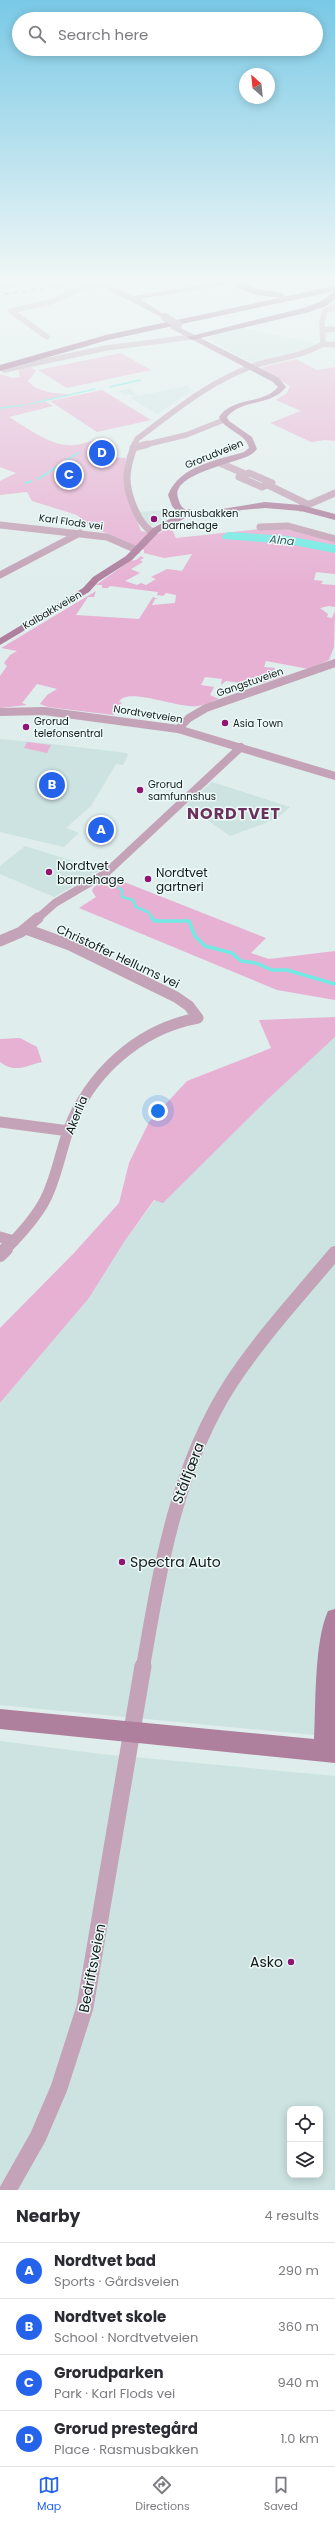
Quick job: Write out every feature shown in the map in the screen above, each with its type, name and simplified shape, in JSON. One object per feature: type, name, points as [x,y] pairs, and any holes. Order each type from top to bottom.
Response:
[{"type":"street","points":[[153,532],[143,526],[129,490],[127,476],[133,448],[139,438],[203,389],[222,380]]},
{"type":"street","points":[[133,448],[180,437],[224,420],[224,415],[229,409],[273,394],[281,389],[276,380]]},
{"type":"street","name":"Grorudveien","points":[[188,513],[178,508],[173,495],[178,483],[192,473],[247,454],[253,447],[251,441],[224,420]]},
{"type":"street","points":[[220,463],[245,474],[239,477],[262,487],[268,485],[304,506],[335,517]]},
{"type":"street","points":[[188,513],[202,515],[257,505],[304,506],[335,493]]},
{"type":"street","name":"Kalbakkveien","points":[[0,642],[86,590],[96,579],[141,546],[153,532],[188,513]]},
{"type":"street","points":[[260,527],[267,524],[288,526],[335,539]]},
{"type":"street","name":"Karl Flods vei","points":[[0,525],[80,532],[108,537],[141,546]]},
{"type":"street","points":[[0,575],[80,532]]},
{"type":"street","name":"Gangstuveien","points":[[178,729],[189,717],[214,705],[335,663]]},
{"type":"street","name":"Nordtvetveien","points":[[0,712],[44,711],[178,729],[335,776]]},
{"type":"street","points":[[0,941],[26,929],[55,903],[106,873],[241,747]]},
{"type":"street","name":"Christoffer Hellums vei","points":[[26,929],[70,945],[176,997],[189,1006],[198,1018]]},
{"type":"street","name":"Akerlia","points":[[0,1255],[32,1221],[46,1198],[69,1130],[86,1090],[104,1068],[163,1028],[198,1018]]},
{"type":"street","points":[[0,1122],[69,1130]]},
{"type":"street","points":[[0,1238],[14,1241]]},
{"type":"street","name":"Stålfjæra","points":[[131,1732],[164,1546],[181,1489],[199,1442],[220,1401],[242,1367],[335,1253]]},
{"type":"street","points":[[0,1719],[330,1752],[330,1652],[335,1618]]},
{"type":"street","name":"Bedriftsveien","points":[[8,2190],[38,2137],[59,2088],[85,2007],[131,1732]]},
{"type":"shaded area","points":[[0,380],[29,380],[32,385],[43,391],[73,395],[45,401],[53,406],[9,417],[40,436],[66,445],[75,445],[106,438],[89,447],[90,456],[126,458],[125,477],[131,504],[141,531],[157,534],[171,527],[176,538],[269,528],[297,531],[335,542],[335,574],[316,572],[314,580],[323,581],[321,584],[335,585],[335,607],[329,606],[320,608],[328,614],[327,617],[332,618],[335,611],[334,647],[329,660],[309,669],[266,661],[264,667],[275,668],[273,674],[284,676],[246,688],[241,683],[226,681],[221,685],[222,679],[205,677],[201,685],[214,687],[210,695],[219,699],[198,706],[189,706],[132,696],[124,698],[119,702],[122,703],[113,715],[48,707],[40,704],[47,695],[57,689],[37,684],[22,703],[27,705],[0,708],[0,676],[7,666],[4,663],[10,655],[17,651],[1,648],[96,591],[94,597],[88,597],[76,615],[139,619],[153,597],[158,599],[155,599],[152,605],[175,603],[176,595],[166,593],[163,596],[157,595],[158,592],[110,586],[108,588],[102,588],[102,585],[96,585],[130,561],[136,560],[141,556],[144,558],[140,560],[143,562],[131,569],[140,573],[125,581],[137,585],[141,583],[146,585],[156,579],[151,577],[167,569],[182,571],[192,554],[164,558],[144,553],[144,550],[107,533],[93,529],[77,515],[32,501],[27,492],[0,495],[0,481],[16,473],[0,467]]},
{"type":"shaded area","points":[[54,380],[103,380],[67,388]]},
{"type":"shaded area","points":[[280,380],[335,380],[335,441],[325,440],[311,442],[270,423],[301,411],[276,400],[287,393],[290,386]]},
{"type":"shaded area","points":[[186,386],[193,390],[157,414],[130,398],[134,397],[129,394],[124,395],[118,391],[130,388],[138,396]]},
{"type":"shaded area","points":[[102,390],[151,420],[97,432],[50,401]]},
{"type":"shaded area","name":"Rasmusbakken barnehage","points":[[168,510],[165,520],[149,527],[139,512]]},
{"type":"shaded area","points":[[0,739],[127,753],[128,755],[123,765],[116,764],[91,806],[66,828],[79,833],[64,847],[0,832]]},
{"type":"shaded area","points":[[27,742],[51,745],[47,753],[24,748]]},
{"type":"shaded area","points":[[212,782],[290,807],[276,819],[230,836],[186,805]]},
{"type":"shaded area","name":"Nordtvet barnehage","points":[[25,846],[101,870],[54,897],[0,874],[0,866]]},
{"type":"shaded area","points":[[109,876],[266,938],[251,953],[269,959],[335,951],[335,1000],[277,990],[79,908],[96,897],[92,891],[93,888]]},
{"type":"shaded area","points":[[335,1017],[335,1037],[270,1097],[163,1203],[154,1200],[124,1242],[89,1298],[0,1403],[0,1328],[74,1253],[119,1203],[129,1163],[149,1122],[187,1081],[271,1048],[259,1020]]},
{"type":"shaded area","points":[[335,1037],[335,1737],[0,1705],[0,1403],[89,1298],[124,1242],[155,1200]]},
{"type":"shaded area","points":[[20,1038],[37,1047],[42,1062],[16,1068],[5,1066],[0,1062],[0,1039]]},
{"type":"shaded area","points":[[0,1741],[101,1754],[335,1776],[335,2190],[0,2190]]},
{"type":"waterway","points":[[110,387],[139,380]]},
{"type":"waterway","points":[[30,404],[95,389]]},
{"type":"waterway","points":[[0,408],[25,405]]},
{"type":"waterway","points":[[38,479],[78,453]]},
{"type":"waterway","points":[[26,483],[31,481]]},
{"type":"waterway","name":"Alna","points":[[228,536],[288,540],[335,549]]},
{"type":"waterway","points":[[119,888],[122,890],[122,897],[133,900],[136,907],[148,912],[153,919]]},
{"type":"waterway","points":[[153,919],[155,921],[189,921],[195,936],[205,946],[232,953],[241,961],[256,963],[272,970],[287,970],[335,984]]},
{"type":"place","name":"Grorud prestegård","points":[[102,453]]},
{"type":"place","name":"Grorudparken","points":[[69,475]]},
{"type":"place","name":"Rasmusbakken barnehage","points":[[154,519]]},
{"type":"place","name":"Asia Town","points":[[225,723]]},
{"type":"place","name":"Grorud telefonsentral","points":[[26,727]]},
{"type":"place","name":"Nordtvet skole","points":[[52,785]]},
{"type":"place","name":"Grorud samfunnshus","points":[[140,790]]},
{"type":"place","name":"Nordtvet bad","points":[[101,830]]},
{"type":"place","name":"Nordtvet barnehage","points":[[49,872]]},
{"type":"place","name":"Nordtvet gartneri","points":[[148,879]]},
{"type":"place","name":"Spectra Auto","points":[[122,1562]]},
{"type":"place","name":"Asko","points":[[291,1962]]},
{"type":"district","name":"NORDTVET","points":[[234,813]]}]
